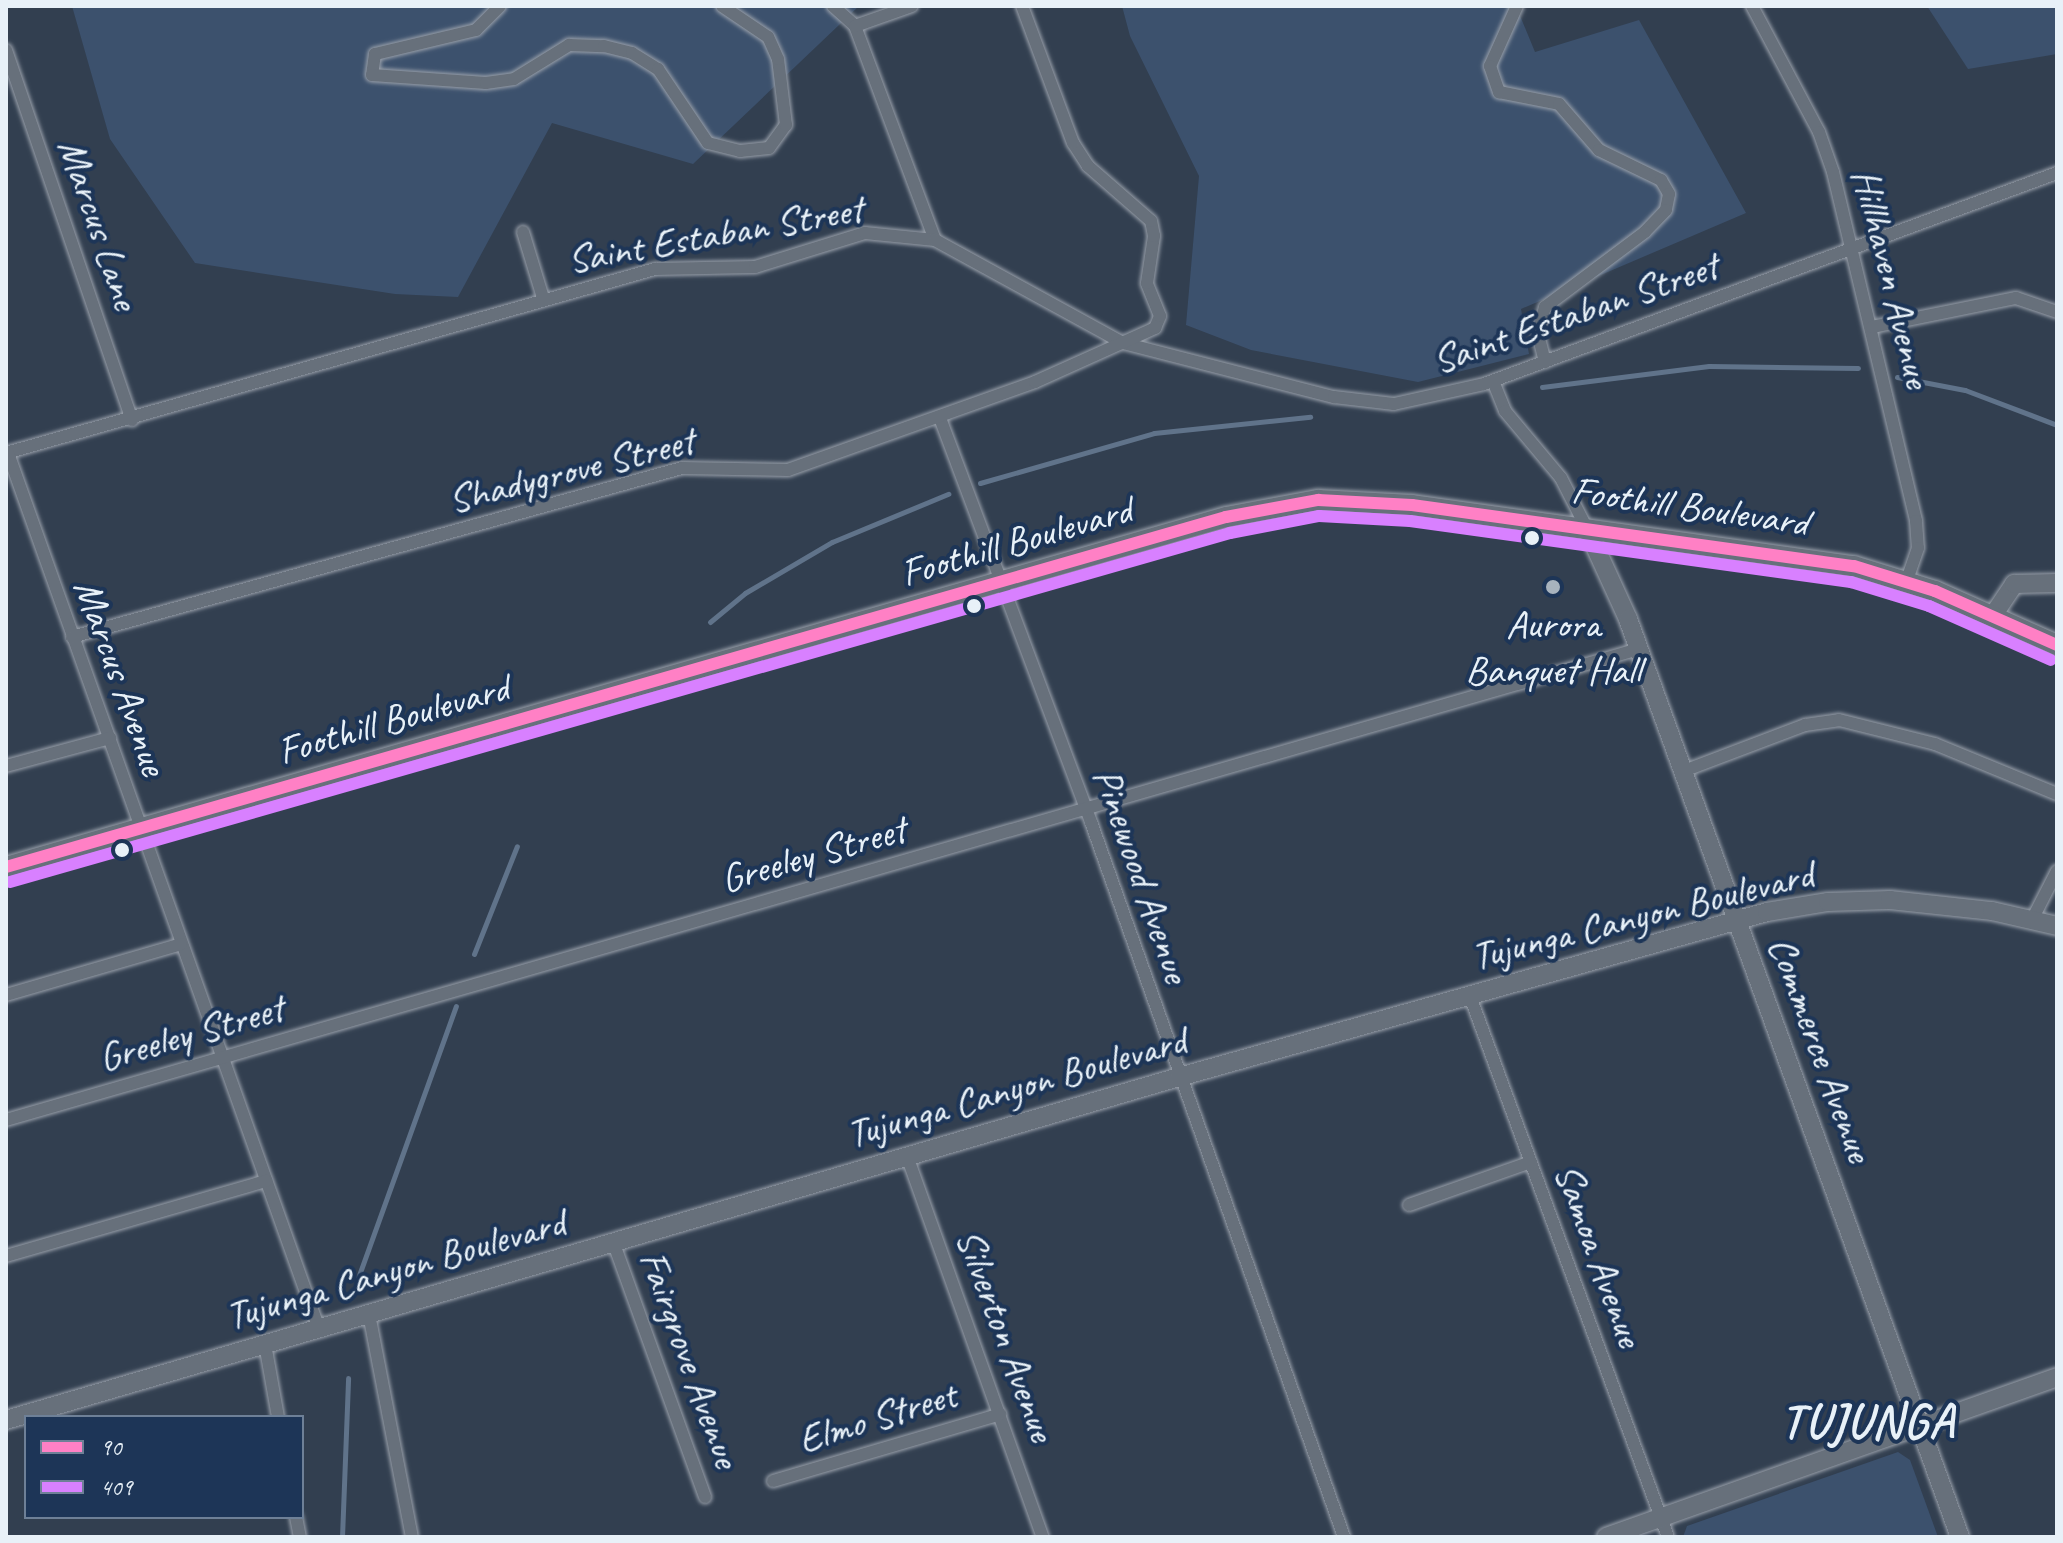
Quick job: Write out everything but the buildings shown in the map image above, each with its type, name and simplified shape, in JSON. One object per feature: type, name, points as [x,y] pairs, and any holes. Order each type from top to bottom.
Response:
[{"type":"main road","name":"Foothill Boulevard","points":[[6,867],[1226,517],[1318,500],[1366,500],[1854,566],[1907,580],[2057,645]]},
{"type":"main road","name":"Commerce Avenue","points":[[1587,529],[1639,649],[1960,1537]]},
{"type":"main road","points":[[1992,617],[2014,584],[2057,583]]},
{"type":"main road","name":"Tujunga Canyon Boulevard","points":[[6,1420],[1179,1077],[1801,905],[1869,899],[1946,904],[2057,926]]},
{"type":"main road","points":[[1606,1537],[2057,1377]]},
{"type":"street","points":[[500,6],[476,30],[375,54],[372,75],[486,83],[514,79],[569,45],[604,46],[632,53],[658,69],[708,143],[740,151],[769,148],[786,125],[778,59],[768,37],[722,6]]},
{"type":"street","points":[[833,6],[855,26],[935,240]]},
{"type":"street","points":[[855,26],[912,6]]},
{"type":"street","points":[[1022,6],[1073,143],[1088,166],[1151,221],[1154,236],[1147,283],[1160,316],[1155,328],[1123,343]]},
{"type":"street","points":[[1517,6],[1490,66],[1499,92],[1559,104],[1599,150],[1661,180],[1669,194],[1666,210],[1632,245],[1557,293],[1545,307],[1538,334],[1545,362]]},
{"type":"street","name":"Hillhaven Avenue","points":[[1752,6],[1827,152],[1872,327],[1918,535],[1907,580]]},
{"type":"street","name":"Marcus Lane","points":[[6,50],[132,420]]},
{"type":"street","name":"Saint Estaban Street","points":[[7,453],[132,420],[543,298],[655,269],[755,267],[851,235],[935,240],[1123,343],[1334,397],[1394,404],[1493,381],[2057,173]]},
{"type":"street","points":[[523,232],[543,298]]},
{"type":"street","points":[[1872,327],[2016,298],[2057,312]]},
{"type":"street","name":"Shadygrove Street","points":[[72,637],[682,468],[788,470],[940,418],[1123,343]]},
{"type":"street","name":"Commerce Avenue","points":[[1493,381],[1505,411],[1561,478],[1587,529]]},
{"type":"street","name":"Pinewood Avenue","points":[[940,418],[1086,809],[1344,1537]]},
{"type":"street","name":"Marcus Avenue","points":[[7,453],[319,1329]]},
{"type":"street","name":"Greeley Street","points":[[6,1120],[1639,649]]},
{"type":"street","points":[[1681,772],[1805,725],[1839,720],[1948,748],[2057,794]]},
{"type":"street","points":[[6,766],[110,738]]},
{"type":"street","points":[[2032,920],[2057,871]]},
{"type":"street","points":[[6,995],[181,944]]},
{"type":"street","name":"Samoa Avenue","points":[[1470,996],[1668,1537]]},
{"type":"street","name":"Silverton Avenue","points":[[907,1156],[1043,1537]]},
{"type":"street","points":[[1409,1205],[1531,1162]]},
{"type":"street","points":[[6,1256],[266,1181]]},
{"type":"street","name":"Fairgrove Avenue","points":[[614,1244],[705,1497]]},
{"type":"street","points":[[369,1314],[412,1537]]},
{"type":"street","points":[[265,1344],[278,1415]]},
{"type":"street","name":"Elmo Street","points":[[773,1481],[1000,1414]]},
{"type":"shaded area","points":[[72,6],[859,6],[693,164],[552,123],[458,297],[395,294],[195,263],[110,139]]},
{"type":"shaded area","points":[[1122,6],[1516,6],[1535,52],[1639,20],[1746,213],[1521,309],[1529,354],[1418,382],[1251,350],[1186,325],[1199,176],[1130,36]]},
{"type":"shaded area","points":[[1927,6],[2057,6],[2057,54],[1968,69]]},
{"type":"shaded area","points":[[1898,1452],[1910,1460],[1938,1537],[1683,1537],[1687,1526]]},
{"type":"waterway","points":[[1542,387],[1709,366],[1858,368]]},
{"type":"waterway","points":[[1897,377],[1965,390],[2057,425]]},
{"type":"waterway","points":[[980,483],[1154,433],[1310,417]]},
{"type":"waterway","points":[[710,622],[745,593],[832,542],[948,494]]},
{"type":"waterway","points":[[474,954],[517,846]]},
{"type":"waterway","points":[[358,1278],[456,1006]]},
{"type":"waterway","points":[[342,1537],[348,1378]]},
{"type":"transit line","name":"90","points":[[6,867],[1226,517],[1318,500],[1412,505],[1854,566],[1935,591],[2057,645]]},
{"type":"transit line","name":"409","points":[[10,882],[1230,533],[1319,516],[1410,521],[1851,582],[1929,606],[2051,660]]},
{"type":"place","name":"Aurora Banquet Hall","points":[[1553,587]]},
{"type":"district","name":"TUJUNGA","points":[[1868,1422]]}]
